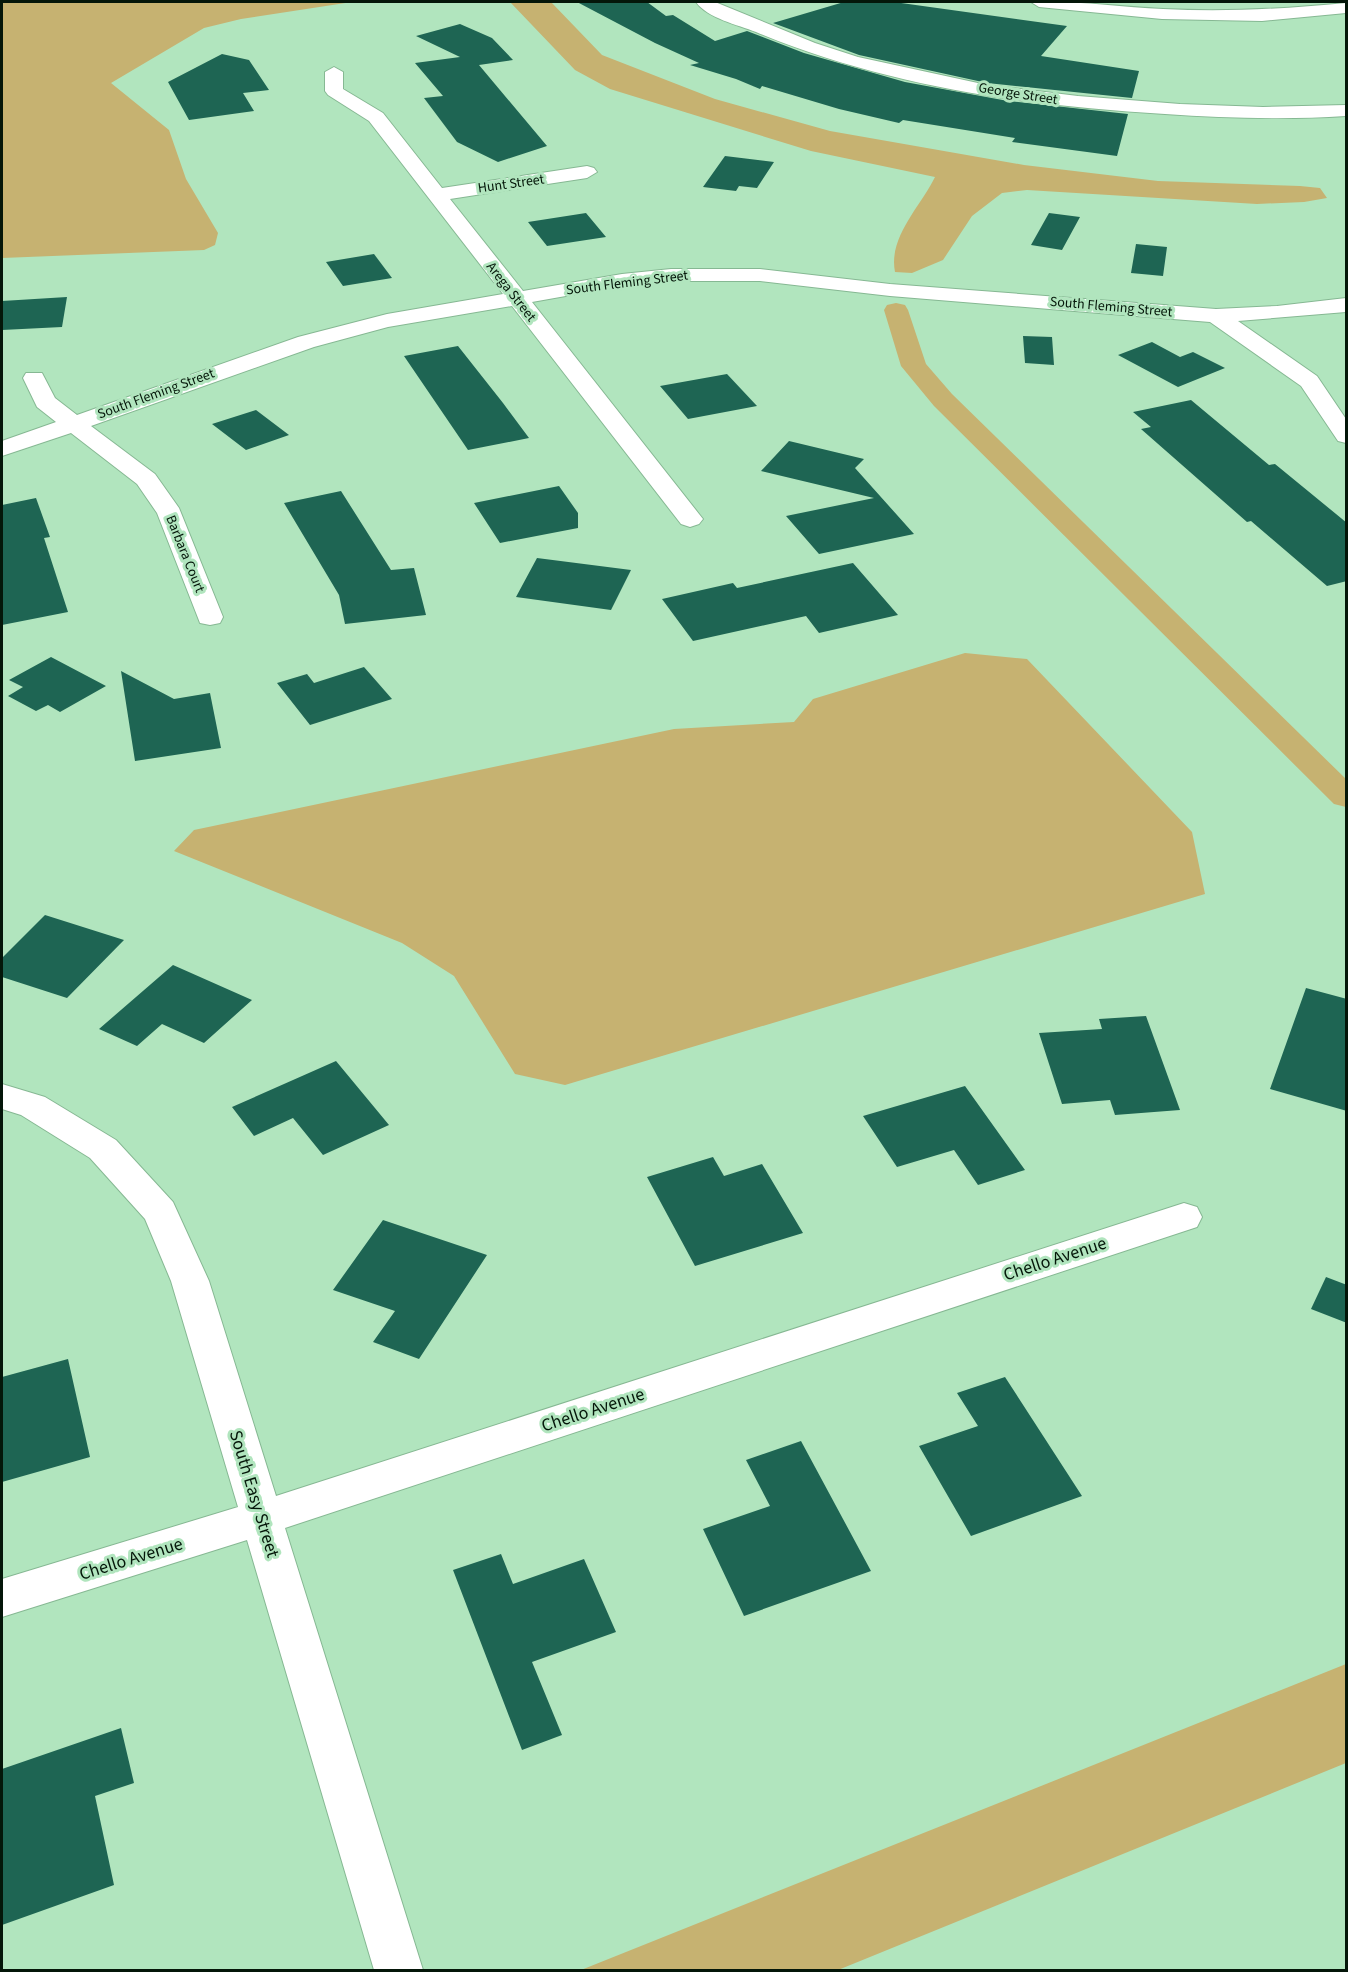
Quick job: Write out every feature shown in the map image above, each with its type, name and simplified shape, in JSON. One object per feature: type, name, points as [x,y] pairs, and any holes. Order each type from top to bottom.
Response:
[{"type":"street","name":"George Street","points":[[704,2],[805,47],[910,77],[1053,100],[1168,109],[1310,113],[1347,111]]},
{"type":"street","points":[[1040,2],[1162,14],[1262,16],[1346,9]]},
{"type":"street","name":"Arega Street","points":[[334,72],[333,91],[376,117],[515,298],[690,519]]},
{"type":"street","name":"Hunt Street","points":[[436,195],[587,172]]},
{"type":"street","name":"South Fleming Street","points":[[2,449],[306,342],[387,321],[515,298],[671,275],[760,275],[890,290],[1216,316],[1277,314],[1347,305]]},
{"type":"street","points":[[1216,316],[1309,381],[1347,436]]},
{"type":"street","name":"Barbara Court","points":[[34,378],[45,402],[146,479],[170,513],[210,617]]},
{"type":"street","name":"South Easy Street","points":[[2,1096],[33,1106],[103,1149],[160,1212],[190,1281],[398,1971]]},
{"type":"street","name":"Chello Avenue","points":[[2,1598],[261,1518],[1184,1217]]},
{"type":"shaded area","points":[[2,2],[352,2],[241,19],[204,28],[111,83],[169,130],[186,179],[218,233],[215,245],[204,250],[2,258]]},
{"type":"shaded area","points":[[510,2],[551,2],[602,55],[715,99],[830,131],[1024,165],[1158,181],[1320,188],[1327,198],[1304,202],[1257,204],[1027,190],[1002,193],[972,216],[943,260],[912,273],[895,272],[896,246],[901,234],[935,177],[811,151],[610,89],[575,70]]},
{"type":"shaded area","points":[[965,653],[1027,659],[1192,832],[1205,894],[565,1085],[515,1074],[454,976],[402,943],[174,851],[194,830],[674,729],[794,722],[813,699]]},
{"type":"shaded area","points":[[1346,1664],[1346,1763],[838,1970],[581,1970]]},
{"type":"building","points":[[577,2],[647,2],[666,16],[673,15],[715,41],[747,31],[804,53],[905,82],[1008,101],[1128,114],[1117,156],[1012,142],[1015,138],[903,120],[899,123],[839,109],[762,86],[760,89],[690,65],[699,63]]},
{"type":"building","points":[[844,2],[894,2],[1067,26],[1041,56],[1139,71],[1132,98],[987,83],[859,55],[773,23]]},
{"type":"building","points":[[460,24],[492,38],[513,60],[479,65],[547,146],[498,162],[457,142],[424,98],[443,96],[415,63],[460,57],[416,36]]},
{"type":"building","points":[[222,54],[249,60],[269,90],[243,93],[254,111],[189,120],[168,82]]},
{"type":"building","points":[[725,156],[774,162],[757,188],[739,186],[736,191],[703,187]]},
{"type":"building","points":[[586,213],[606,237],[547,246],[528,222]]},
{"type":"building","points":[[1049,213],[1080,217],[1062,250],[1031,245]]},
{"type":"building","points":[[1136,244],[1167,247],[1163,276],[1131,273]]},
{"type":"building","points":[[374,254],[392,278],[343,286],[326,262]]},
{"type":"building","points":[[67,297],[62,327],[2,330],[2,301]]},
{"type":"building","points":[[1023,336],[1052,337],[1054,365],[1025,363]]},
{"type":"building","points":[[1152,342],[1180,357],[1193,352],[1225,368],[1178,387],[1118,355]]},
{"type":"building","points":[[458,346],[529,438],[468,450],[404,356]]},
{"type":"building","points":[[727,374],[757,406],[688,419],[660,386]]},
{"type":"building","points":[[1191,400],[1269,465],[1275,464],[1347,523],[1347,581],[1327,586],[1251,521],[1247,522],[1141,429],[1151,427],[1133,412]]},
{"type":"building","points":[[256,410],[289,435],[246,450],[212,424]]},
{"type":"building","points":[[789,441],[864,459],[855,468],[914,534],[819,554],[786,516],[874,498],[761,471]]},
{"type":"building","points":[[559,486],[578,513],[578,528],[500,543],[474,503]]},
{"type":"building","points":[[341,491],[391,570],[414,568],[426,615],[345,624],[339,595],[284,503]]},
{"type":"building","points":[[36,498],[50,537],[44,538],[68,612],[2,625],[2,505]]},
{"type":"building","points":[[537,558],[631,570],[611,610],[516,597]]},
{"type":"building","points":[[853,563],[898,615],[819,633],[806,616],[693,641],[662,599],[733,583],[737,588]]},
{"type":"building","points":[[51,657],[106,686],[60,712],[48,705],[36,711],[8,696],[23,687],[9,680]]},
{"type":"building","points":[[364,667],[392,699],[310,725],[277,683],[307,674],[314,683]]},
{"type":"building","points":[[121,671],[174,699],[210,693],[221,748],[135,761]]},
{"type":"building","points":[[45,915],[124,940],[67,998],[2,977],[2,958]]},
{"type":"building","points":[[173,965],[252,1000],[204,1043],[162,1024],[137,1046],[99,1029]]},
{"type":"building","points":[[1306,988],[1347,999],[1347,1111],[1270,1089]]},
{"type":"building","points":[[1146,1016],[1180,1110],[1115,1115],[1110,1100],[1062,1104],[1039,1033],[1102,1029],[1099,1019]]},
{"type":"building","points":[[336,1061],[389,1125],[323,1155],[293,1118],[254,1136],[232,1107]]},
{"type":"building","points":[[965,1086],[1025,1170],[978,1185],[954,1150],[897,1167],[863,1116]]},
{"type":"building","points":[[713,1157],[724,1176],[762,1164],[803,1233],[695,1266],[647,1177]]},
{"type":"building","points":[[383,1220],[487,1255],[419,1359],[373,1342],[395,1311],[333,1290]]},
{"type":"building","points":[[1326,1277],[1347,1285],[1347,1323],[1311,1309]]},
{"type":"building","points":[[68,1359],[90,1457],[2,1482],[2,1377]]},
{"type":"building","points":[[1005,1377],[1082,1496],[971,1536],[919,1446],[978,1426],[957,1393]]},
{"type":"building","points":[[801,1441],[871,1571],[744,1616],[703,1529],[770,1506],[746,1460]]},
{"type":"building","points":[[501,1554],[513,1584],[584,1559],[616,1632],[532,1662],[562,1735],[522,1750],[453,1570]]},
{"type":"building","points":[[121,1728],[134,1783],[95,1796],[114,1885],[2,1925],[2,1769]]},
{"type":"waterway","points":[[896,310],[914,366],[943,400],[1346,797]]}]
